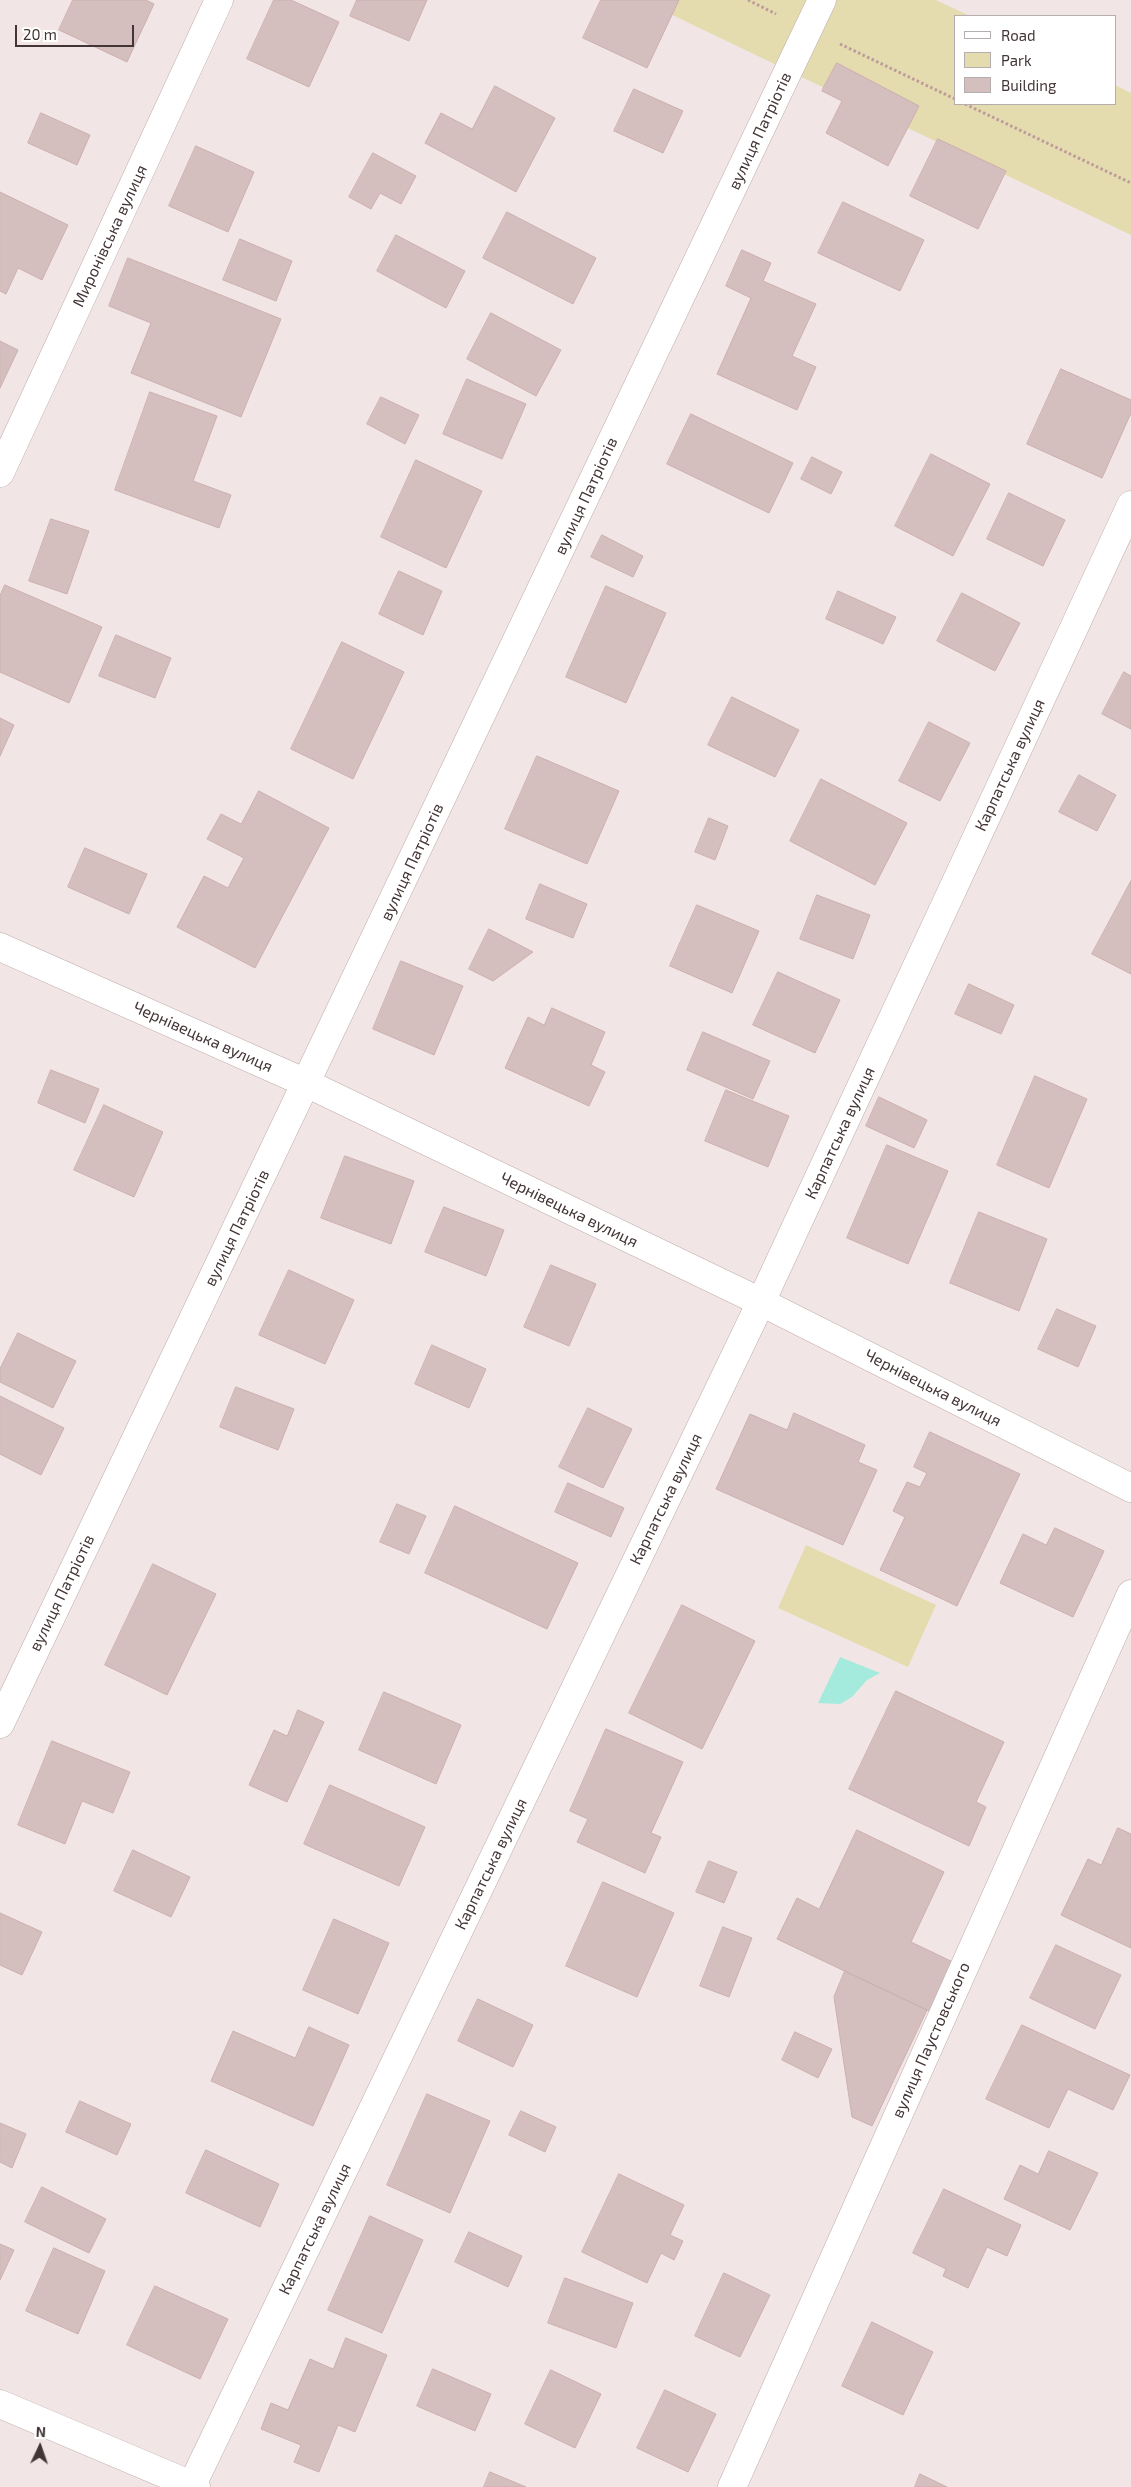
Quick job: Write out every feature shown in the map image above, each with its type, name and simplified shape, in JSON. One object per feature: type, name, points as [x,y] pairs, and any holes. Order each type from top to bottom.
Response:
[{"type":"street","name":"Миронівська вулиця","points":[[0,472],[219,0]]},
{"type":"street","name":"вулиця Патріотів","points":[[0,1724],[822,0]]},
{"type":"street","name":"Карпатська вулиця","points":[[193,2486],[761,1302],[1131,505]]},
{"type":"street","name":"Чернівецька вулиця","points":[[0,947],[306,1083],[761,1302],[1131,1488]]},
{"type":"street","name":"вулиця Паустовського","points":[[732,2487],[1131,1594]]},
{"type":"street","points":[[0,2404],[193,2486]]},
{"type":"path","points":[[748,0],[954,99]]},
{"type":"path","points":[[967,105],[1131,183]]},
{"type":"green space","points":[[641,0],[936,0],[968,15],[954,15],[954,105],[1116,105],[1116,86],[1131,93],[1131,235]]},
{"type":"green space","points":[[806,1545],[936,1605],[908,1667],[778,1608]]},
{"type":"shaded area","points":[[840,1657],[880,1673],[867,1680],[852,1697],[840,1704],[818,1703]]},
{"type":"building","points":[[73,0],[146,0],[154,4],[127,62],[59,30]]},
{"type":"building","points":[[274,0],[291,0],[339,22],[309,87],[247,59]]},
{"type":"building","points":[[357,0],[427,0],[409,41],[350,16]]},
{"type":"building","points":[[601,0],[679,0],[647,68],[583,38]]},
{"type":"building","points":[[837,63],[919,106],[888,166],[826,133],[842,101],[822,91]]},
{"type":"building","points":[[495,86],[555,118],[516,192],[425,143],[441,113],[472,129]]},
{"type":"building","points":[[634,89],[683,111],[663,153],[614,131]]},
{"type":"building","points":[[41,113],[90,135],[77,165],[28,143]]},
{"type":"building","points":[[938,139],[1006,171],[978,229],[910,196]]},
{"type":"building","points":[[196,146],[254,172],[228,232],[169,206]]},
{"type":"building","points":[[373,153],[416,176],[401,204],[380,193],[371,209],[349,197]]},
{"type":"building","points":[[0,192],[68,225],[42,280],[18,268],[6,294],[0,291]]},
{"type":"building","points":[[843,202],[924,240],[900,291],[818,253]]},
{"type":"building","points":[[507,212],[596,258],[573,304],[483,258]]},
{"type":"building","points":[[396,235],[465,271],[446,308],[377,271]]},
{"type":"building","points":[[240,239],[292,261],[276,301],[223,280]]},
{"type":"building","points":[[742,250],[771,263],[763,281],[816,304],[792,356],[816,367],[797,410],[717,374],[751,298],[726,286]]},
{"type":"building","points":[[128,258],[281,319],[241,417],[131,373],[151,323],[109,306]]},
{"type":"building","points":[[491,313],[561,350],[536,396],[467,359]]},
{"type":"building","points":[[0,341],[18,350],[0,388]]},
{"type":"building","points":[[1061,369],[1131,400],[1131,413],[1102,478],[1027,444]]},
{"type":"building","points":[[467,379],[526,404],[502,459],[443,434]]},
{"type":"building","points":[[150,392],[217,416],[193,481],[231,495],[219,528],[115,490]]},
{"type":"building","points":[[381,397],[419,415],[405,444],[367,424]]},
{"type":"building","points":[[691,414],[793,463],[769,513],[667,464]]},
{"type":"building","points":[[931,454],[990,484],[953,556],[895,526]]},
{"type":"building","points":[[812,457],[842,472],[831,494],[801,479]]},
{"type":"building","points":[[416,460],[482,491],[446,568],[381,537]]},
{"type":"building","points":[[1009,493],[1065,520],[1043,566],[987,539]]},
{"type":"building","points":[[51,519],[89,531],[67,594],[29,581]]},
{"type":"building","points":[[602,535],[643,556],[633,577],[591,557]]},
{"type":"building","points":[[399,571],[442,591],[423,635],[379,614]]},
{"type":"building","points":[[5,585],[102,627],[69,703],[0,672],[0,596]]},
{"type":"building","points":[[606,586],[666,613],[626,703],[566,677]]},
{"type":"building","points":[[838,591],[896,617],[883,644],[826,619]]},
{"type":"building","points":[[962,593],[1020,623],[995,671],[937,641]]},
{"type":"building","points":[[116,635],[171,658],[155,698],[99,676]]},
{"type":"building","points":[[342,642],[404,672],[353,779],[291,749]]},
{"type":"building","points":[[1124,672],[1131,676],[1131,729],[1102,714]]},
{"type":"building","points":[[732,697],[799,730],[775,777],[708,745]]},
{"type":"building","points":[[0,718],[14,725],[0,756]]},
{"type":"building","points":[[929,722],[970,743],[940,801],[899,781]]},
{"type":"building","points":[[537,756],[619,791],[587,864],[505,829]]},
{"type":"building","points":[[1079,775],[1116,795],[1097,831],[1059,812]]},
{"type":"building","points":[[821,779],[907,823],[875,885],[790,841]]},
{"type":"building","points":[[259,791],[329,828],[255,968],[177,927],[204,876],[228,888],[244,858],[207,839],[221,814],[241,824]]},
{"type":"building","points":[[709,818],[728,826],[715,860],[695,852]]},
{"type":"building","points":[[85,848],[147,874],[129,914],[68,887]]},
{"type":"building","points":[[1131,881],[1131,974],[1092,954]]},
{"type":"building","points":[[540,884],[587,904],[573,938],[526,919]]},
{"type":"building","points":[[817,895],[870,915],[853,959],[800,939]]},
{"type":"building","points":[[697,905],[759,931],[732,993],[670,966]]},
{"type":"building","points":[[489,929],[533,952],[493,981],[469,969]]},
{"type":"building","points":[[401,961],[463,986],[434,1055],[373,1029]]},
{"type":"building","points":[[778,972],[840,1000],[815,1053],[753,1025]]},
{"type":"building","points":[[969,984],[1014,1005],[1001,1034],[955,1014]]},
{"type":"building","points":[[552,1008],[605,1032],[591,1065],[605,1072],[589,1106],[505,1068],[528,1017],[544,1025]]},
{"type":"building","points":[[703,1032],[770,1061],[753,1099],[687,1070]]},
{"type":"building","points":[[51,1070],[99,1089],[85,1123],[38,1103]]},
{"type":"building","points":[[1035,1076],[1087,1099],[1049,1188],[997,1165]]},
{"type":"building","points":[[726,1090],[789,1116],[768,1167],[705,1141]]},
{"type":"building","points":[[879,1097],[927,1120],[914,1148],[866,1126]]},
{"type":"building","points":[[104,1105],[163,1132],[134,1197],[74,1170]]},
{"type":"building","points":[[887,1145],[948,1171],[908,1264],[847,1238]]},
{"type":"building","points":[[345,1156],[414,1181],[391,1244],[321,1218]]},
{"type":"building","points":[[444,1207],[504,1230],[486,1276],[425,1252]]},
{"type":"building","points":[[979,1212],[1047,1239],[1019,1311],[950,1283]]},
{"type":"building","points":[[551,1265],[596,1284],[569,1346],[524,1327]]},
{"type":"building","points":[[289,1270],[354,1300],[325,1364],[259,1335]]},
{"type":"building","points":[[1057,1309],[1096,1326],[1078,1367],[1038,1349]]},
{"type":"building","points":[[18,1333],[76,1361],[53,1408],[0,1382],[0,1369]]},
{"type":"building","points":[[432,1345],[486,1369],[469,1408],[415,1384]]},
{"type":"building","points":[[236,1387],[294,1409],[278,1450],[220,1427]]},
{"type":"building","points":[[0,1396],[64,1428],[41,1475],[0,1454]]},
{"type":"building","points":[[588,1408],[632,1429],[603,1488],[559,1467]]},
{"type":"building","points":[[794,1413],[865,1445],[858,1462],[877,1470],[843,1545],[716,1489],[750,1414],[787,1430]]},
{"type":"building","points":[[930,1432],[1020,1474],[957,1606],[880,1570],[905,1517],[893,1511],[907,1482],[920,1487],[927,1473],[914,1467]]},
{"type":"building","points":[[568,1483],[624,1508],[611,1537],[555,1512]]},
{"type":"building","points":[[397,1504],[426,1516],[409,1554],[380,1542]]},
{"type":"building","points":[[455,1506],[578,1563],[547,1629],[425,1573]]},
{"type":"building","points":[[1055,1528],[1104,1551],[1073,1617],[1000,1583],[1023,1534],[1046,1545]]},
{"type":"building","points":[[153,1564],[216,1594],[167,1695],[105,1665]]},
{"type":"building","points":[[682,1605],[755,1641],[702,1749],[629,1713]]},
{"type":"building","points":[[896,1691],[1004,1742],[976,1802],[986,1807],[969,1846],[849,1789]]},
{"type":"building","points":[[384,1692],[461,1725],[436,1784],[359,1750]]},
{"type":"building","points":[[298,1710],[324,1722],[287,1802],[249,1785],[274,1730],[287,1736]]},
{"type":"building","points":[[606,1729],[683,1762],[651,1833],[661,1837],[645,1873],[577,1842],[588,1819],[570,1811]]},
{"type":"building","points":[[52,1741],[130,1772],[113,1813],[82,1801],[65,1844],[18,1825]]},
{"type":"building","points":[[330,1785],[425,1827],[399,1886],[304,1844]]},
{"type":"building","points":[[1118,1828],[1131,1834],[1131,1948],[1061,1915],[1088,1859],[1101,1865]]},
{"type":"building","points":[[857,1830],[944,1872],[911,1942],[957,1964],[933,2013],[777,1939],[797,1898],[819,1909]]},
{"type":"building","points":[[133,1850],[190,1877],[171,1917],[114,1891]]},
{"type":"building","points":[[709,1861],[737,1872],[724,1903],[696,1892]]},
{"type":"building","points":[[603,1882],[674,1913],[637,1997],[566,1966]]},
{"type":"building","points":[[0,1913],[42,1932],[22,1975],[0,1965]]},
{"type":"building","points":[[334,1919],[389,1943],[358,2014],[303,1990]]},
{"type":"building","points":[[723,1927],[752,1938],[729,1997],[700,1986]]},
{"type":"building","points":[[1056,1945],[1121,1975],[1095,2029],[1030,1998]]},
{"type":"building","points":[[845,1971],[927,2010],[872,2126],[852,2117],[834,1997]]},
{"type":"building","points":[[478,1999],[533,2025],[513,2067],[458,2041]]},
{"type":"building","points":[[1022,2025],[1130,2075],[1113,2110],[1068,2089],[1049,2128],[986,2099]]},
{"type":"building","points":[[309,2027],[349,2045],[313,2126],[211,2081],[233,2031],[295,2058]]},
{"type":"building","points":[[795,2032],[832,2049],[818,2078],[782,2060]]},
{"type":"building","points":[[427,2094],[490,2121],[450,2213],[387,2185]]},
{"type":"building","points":[[80,2101],[131,2124],[117,2155],[66,2132]]},
{"type":"building","points":[[521,2111],[556,2127],[545,2152],[509,2135]]},
{"type":"building","points":[[0,2123],[26,2134],[12,2168],[0,2162]]},
{"type":"building","points":[[206,2150],[279,2184],[260,2227],[186,2193]]},
{"type":"building","points":[[1049,2151],[1098,2173],[1070,2230],[1004,2199],[1020,2165],[1038,2174]]},
{"type":"building","points":[[619,2174],[684,2205],[670,2235],[683,2241],[674,2260],[661,2253],[647,2283],[582,2252]]},
{"type":"building","points":[[42,2187],[106,2219],[89,2253],[25,2222]]},
{"type":"building","points":[[944,2189],[1021,2225],[1007,2256],[987,2247],[968,2288],[943,2276],[946,2269],[913,2253]]},
{"type":"building","points":[[370,2216],[423,2240],[382,2333],[328,2310]]},
{"type":"building","points":[[469,2232],[522,2256],[508,2287],[455,2262]]},
{"type":"building","points":[[0,2244],[14,2250],[0,2280]]},
{"type":"building","points":[[54,2248],[105,2271],[78,2334],[26,2311]]},
{"type":"building","points":[[724,2273],[770,2295],[740,2357],[695,2336]]},
{"type":"building","points":[[565,2278],[633,2303],[616,2348],[548,2323]]},
{"type":"building","points":[[155,2286],[228,2319],[200,2379],[127,2345]]},
{"type":"building","points":[[872,2322],[933,2352],[903,2415],[842,2386]]},
{"type":"building","points":[[346,2338],[387,2355],[355,2432],[338,2425],[319,2472],[294,2462],[301,2445],[261,2429],[271,2403],[288,2410],[310,2359],[333,2369]]},
{"type":"building","points":[[433,2369],[491,2394],[475,2431],[417,2406]]},
{"type":"building","points":[[551,2370],[601,2394],[575,2448],[525,2424]]},
{"type":"building","points":[[665,2390],[716,2414],[688,2472],[637,2448]]},
{"type":"building","points":[[490,2472],[526,2487],[484,2487]]},
{"type":"building","points":[[920,2474],[947,2487],[915,2487]]}]
